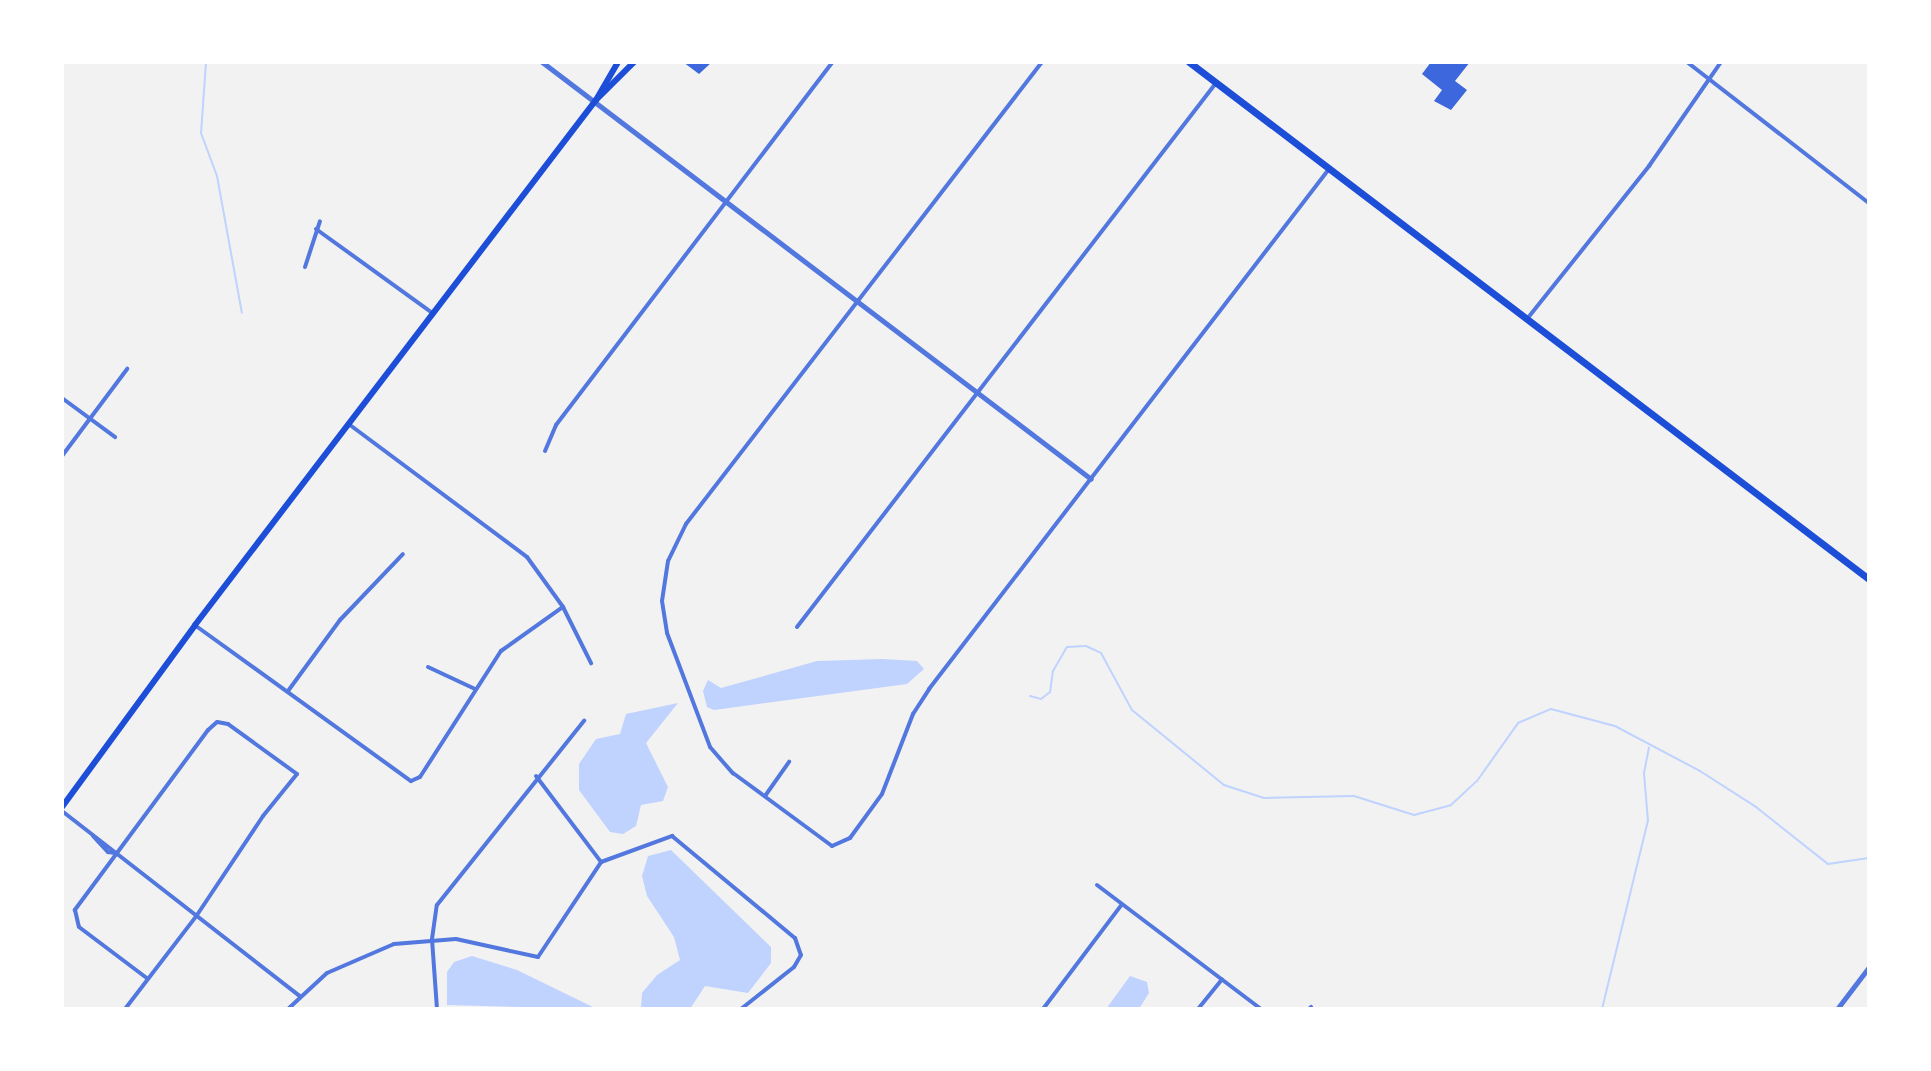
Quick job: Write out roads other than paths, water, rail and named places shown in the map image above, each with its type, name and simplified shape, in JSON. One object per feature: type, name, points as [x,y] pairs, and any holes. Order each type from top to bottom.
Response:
[{"type":"main road","points":[[62,809],[195,625],[596,100],[618,62]]},
{"type":"main road","points":[[596,100],[634,62]]},
{"type":"main road","points":[[1189,62],[1869,579]]},
{"type":"street","points":[[542,62],[596,100],[1091,479]]},
{"type":"street","points":[[545,451],[556,425],[833,62]]},
{"type":"street","points":[[1042,62],[686,524],[664,580],[667,633],[698,725],[721,760],[764,797],[832,846],[850,838],[890,780],[921,701],[1329,169]]},
{"type":"street","points":[[1687,62],[1869,203]]},
{"type":"street","points":[[1527,319],[1649,166],[1721,62]]},
{"type":"street","points":[[797,627],[980,394],[1216,83]]},
{"type":"street","points":[[305,267],[320,221]]},
{"type":"street","points":[[316,229],[434,314]]},
{"type":"street","points":[[62,456],[127,369]]},
{"type":"street","points":[[62,398],[115,437]]},
{"type":"street","points":[[349,424],[527,557],[563,607],[591,663]]},
{"type":"street","points":[[288,691],[340,620],[403,554]]},
{"type":"street","points":[[195,625],[411,781],[420,777],[501,651],[563,607]]},
{"type":"street","points":[[428,667],[475,689]]},
{"type":"street","points":[[437,1009],[432,939],[437,905],[536,776],[584,721]]},
{"type":"street","points":[[125,1009],[148,979],[197,915],[297,774],[228,724],[217,722],[115,853],[75,910],[75,920],[148,979]]},
{"type":"street","points":[[764,797],[789,762]]},
{"type":"street","points":[[536,776],[601,862]]},
{"type":"street","points":[[62,809],[300,996]]},
{"type":"street","points":[[288,1009],[327,973],[361,956],[432,939],[482,942],[538,957],[601,862],[672,836],[795,938],[800,957],[741,1009]]},
{"type":"street","points":[[1097,885],[1261,1009]]},
{"type":"street","points":[[1043,1009],[1122,904]]},
{"type":"street","points":[[1837,1009],[1869,967]]},
{"type":"street","points":[[1198,1009],[1222,979]]},
{"type":"water","points":[[817,661],[917,661],[924,669],[907,684],[714,710],[707,707],[703,691],[708,680],[721,688]]},
{"type":"water","points":[[678,703],[646,743],[668,787],[663,801],[641,805],[636,826],[623,834],[610,832],[579,790],[579,764],[596,739],[620,734],[626,714]]},
{"type":"water","points":[[671,850],[771,947],[771,963],[748,993],[705,986],[690,1009],[641,1008],[642,993],[657,975],[680,960],[674,937],[647,896],[642,876],[648,856]]},
{"type":"water","points":[[472,956],[517,970],[597,1009],[447,1005],[447,972],[454,962]]},
{"type":"water","points":[[1130,976],[1147,982],[1149,993],[1139,1009],[1106,1009]]},
{"type":"waterway","points":[[206,62],[201,133],[217,176],[242,313]]},
{"type":"waterway","points":[[1030,696],[1041,699],[1050,692],[1053,671],[1067,647],[1086,646],[1101,653],[1132,710],[1224,785],[1264,798],[1354,796],[1414,815],[1451,805],[1477,781],[1518,723],[1551,709],[1615,726],[1700,771],[1756,807],[1828,864],[1869,858]]},
{"type":"waterway","points":[[1602,1009],[1648,821],[1644,773],[1649,747]]}]
